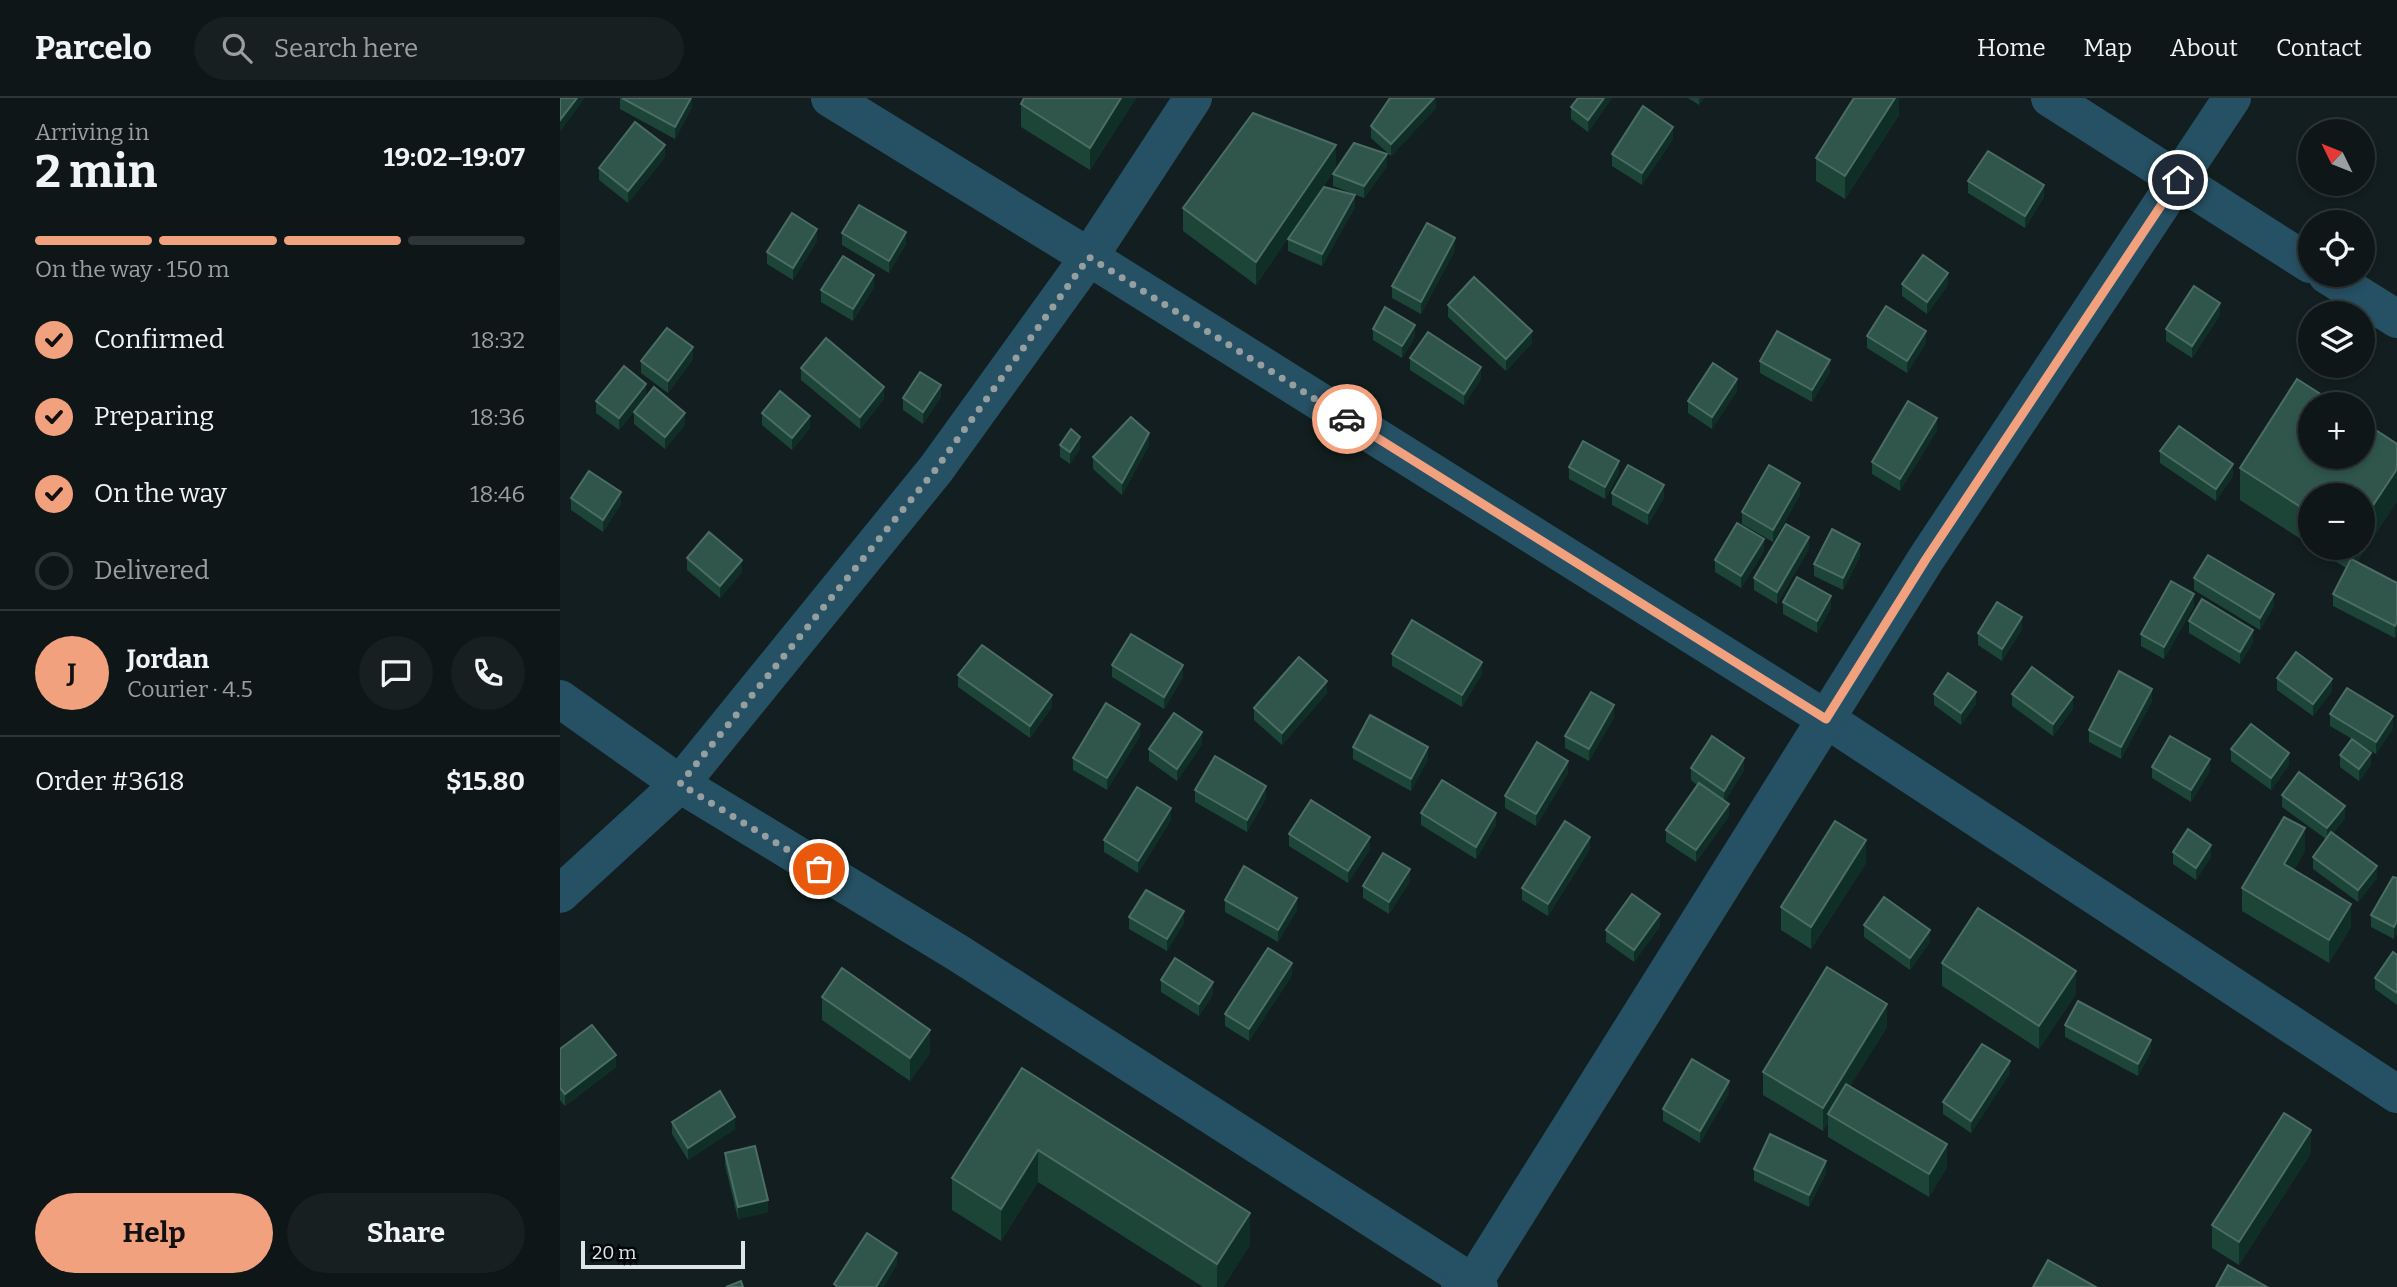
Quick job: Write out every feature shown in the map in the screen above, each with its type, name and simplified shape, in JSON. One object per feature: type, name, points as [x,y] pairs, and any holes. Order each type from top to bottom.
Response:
[{"type":"street","points":[[830,98],[1089,257],[1826,719],[2397,1094]]},
{"type":"street","points":[[560,894],[680,784],[936,469],[1089,257],[1193,98]]},
{"type":"street","points":[[2050,98],[2298,256]]},
{"type":"street","points":[[560,699],[680,784],[958,953],[1471,1286],[1926,559],[2232,98]]},
{"type":"street","points":[[2346,287],[2397,319]]},
{"type":"building","points":[[560,98],[577,98],[560,120]]},
{"type":"building","points":[[622,98],[691,98],[675,127]]},
{"type":"building","points":[[1024,98],[1121,98],[1090,148],[1021,104]]},
{"type":"building","points":[[1390,98],[1434,98],[1391,144],[1371,126]]},
{"type":"building","points":[[1578,98],[1604,98],[1588,120],[1571,107]]},
{"type":"building","points":[[1854,98],[1895,98],[1845,176],[1816,158]]},
{"type":"building","points":[[1643,106],[1673,127],[1642,173],[1612,154]]},
{"type":"building","points":[[1253,113],[1336,145],[1256,262],[1183,208]]},
{"type":"building","points":[[635,122],[665,145],[628,191],[599,168]]},
{"type":"building","points":[[1354,143],[1387,154],[1364,186],[1333,174]]},
{"type":"building","points":[[1988,151],[2044,185],[2025,216],[1968,181]]},
{"type":"building","points":[[1324,187],[1355,195],[1322,254],[1288,239]]},
{"type":"building","points":[[859,205],[906,232],[889,261],[842,233]]},
{"type":"building","points":[[792,213],[817,229],[793,268],[767,252]]},
{"type":"building","points":[[1427,223],[1455,238],[1421,302],[1392,286]]},
{"type":"building","points":[[1923,255],[1948,273],[1927,302],[1902,284]]},
{"type":"building","points":[[843,256],[874,275],[853,309],[821,290]]},
{"type":"building","points":[[1474,277],[1532,331],[1506,359],[1448,305]]},
{"type":"building","points":[[2194,286],[2220,303],[2192,346],[2166,329]]},
{"type":"building","points":[[1886,306],[1926,331],[1907,361],[1867,336]]},
{"type":"building","points":[[1385,307],[1415,325],[1402,346],[1373,329]]},
{"type":"building","points":[[667,328],[693,347],[668,381],[641,361]]},
{"type":"building","points":[[1777,331],[1830,360],[1812,390],[1760,361]]},
{"type":"building","points":[[1428,332],[1481,367],[1464,394],[1410,358]]},
{"type":"building","points":[[826,338],[884,387],[860,417],[801,368]]},
{"type":"building","points":[[1713,363],[1737,379],[1712,417],[1688,401]]},
{"type":"building","points":[[624,366],[646,384],[619,418],[596,401]]},
{"type":"building","points":[[920,372],[941,385],[923,412],[903,398]]},
{"type":"building","points":[[2297,379],[2317,392],[2298,392],[2298,469],[2375,469],[2375,430],[2397,444],[2397,469],[2375,502],[2375,483],[2298,483],[2298,505],[2240,468]]},
{"type":"building","points":[[654,387],[685,413],[665,437],[634,412]]},
{"type":"building","points":[[780,391],[810,416],[792,438],[762,413]]},
{"type":"building","points":[[1908,401],[1937,418],[1900,479],[1872,462]]},
{"type":"building","points":[[1131,417],[1149,433],[1122,483],[1093,457]]},
{"type":"building","points":[[2179,426],[2233,464],[2216,489],[2160,451]]},
{"type":"building","points":[[1071,429],[1080,437],[1070,452],[1060,445]]},
{"type":"building","points":[[1583,441],[1619,461],[1605,487],[1569,467]]},
{"type":"building","points":[[1628,465],[1664,485],[1648,513],[1612,493]]},
{"type":"building","points":[[1769,465],[1800,483],[1773,530],[1742,512]]},
{"type":"building","points":[[589,471],[621,492],[603,520],[571,498]]},
{"type":"building","points":[[1737,523],[1764,539],[1741,576],[1715,560]]},
{"type":"building","points":[[1786,524],[1809,537],[1777,592],[1754,578]]},
{"type":"building","points":[[1832,529],[1860,544],[1843,578],[1814,564]]},
{"type":"building","points":[[709,532],[742,560],[720,586],[687,558]]},
{"type":"building","points":[[2208,555],[2274,594],[2260,618],[2194,578]]},
{"type":"building","points":[[2353,560],[2397,583],[2397,622],[2395,626],[2333,594]]},
{"type":"building","points":[[1797,577],[1831,596],[1817,621],[1783,602]]},
{"type":"building","points":[[2171,581],[2194,594],[2164,647],[2141,634]]},
{"type":"building","points":[[2202,599],[2253,630],[2240,652],[2189,621]]},
{"type":"building","points":[[1997,602],[2022,617],[2002,649],[1978,633]]},
{"type":"building","points":[[1412,620],[1482,662],[1462,695],[1392,654]]},
{"type":"building","points":[[1131,634],[1183,665],[1164,697],[1112,665]]},
{"type":"building","points":[[982,645],[1052,695],[1030,726],[958,675]]},
{"type":"building","points":[[2296,652],[2332,679],[2313,704],[2277,678]]},
{"type":"building","points":[[1299,657],[1327,681],[1282,733],[1254,708]]},
{"type":"building","points":[[2032,667],[2073,697],[2053,724],[2012,694]]},
{"type":"building","points":[[2119,671],[2152,689],[2121,747],[2089,730]]},
{"type":"building","points":[[1948,673],[1976,692],[1961,713],[1934,694]]},
{"type":"building","points":[[2347,688],[2393,716],[2376,742],[2330,714]]},
{"type":"building","points":[[1591,692],[1614,705],[1589,749],[1565,736]]},
{"type":"building","points":[[1106,703],[1140,724],[1107,778],[1073,758]]},
{"type":"building","points":[[1174,713],[1202,732],[1177,769],[1149,749]]},
{"type":"building","points":[[1370,715],[1428,747],[1411,779],[1353,747]]},
{"type":"building","points":[[2251,724],[2289,753],[2271,778],[2231,749]]},
{"type":"building","points":[[1712,736],[1744,758],[1724,791],[1691,768]]},
{"type":"building","points":[[2170,736],[2210,759],[2191,790],[2152,767]]},
{"type":"building","points":[[2352,739],[2371,753],[2359,769],[2340,755]]},
{"type":"building","points":[[1537,742],[1568,761],[1536,814],[1505,796]]},
{"type":"building","points":[[1215,756],[1266,786],[1247,820],[1195,790]]},
{"type":"building","points":[[2299,772],[2345,806],[2327,828],[2282,795]]},
{"type":"building","points":[[1442,780],[1496,813],[1476,847],[1421,813]]},
{"type":"building","points":[[1699,783],[1729,804],[1696,850],[1666,830]]},
{"type":"building","points":[[1137,787],[1171,808],[1138,861],[1104,840]]},
{"type":"building","points":[[1311,800],[1370,837],[1348,871],[1289,834]]},
{"type":"building","points":[[2284,817],[2305,828],[2284,864],[2351,904],[2329,940],[2242,888]]},
{"type":"building","points":[[1565,821],[1590,837],[1548,904],[1522,888]]},
{"type":"building","points":[[1835,821],[1866,840],[1811,927],[1781,907]]},
{"type":"building","points":[[2188,829],[2211,845],[2196,868],[2173,852]]},
{"type":"building","points":[[2331,832],[2377,866],[2358,890],[2313,857]]},
{"type":"building","points":[[1383,853],[1410,869],[1389,902],[1363,886]]},
{"type":"building","points":[[1244,866],[1297,898],[1278,930],[1225,900]]},
{"type":"building","points":[[2393,877],[2397,878],[2397,921],[2394,927],[2371,915]]},
{"type":"building","points":[[1146,890],[1184,911],[1167,939],[1129,917]]},
{"type":"building","points":[[1632,894],[1660,914],[1634,950],[1606,930]]},
{"type":"building","points":[[1884,897],[1930,930],[1910,958],[1864,925]]},
{"type":"building","points":[[1978,908],[2076,971],[2039,1026],[1942,963]]},
{"type":"building","points":[[1268,948],[1292,963],[1249,1029],[1225,1014]]},
{"type":"building","points":[[2393,952],[2397,955],[2397,993],[2375,978]]},
{"type":"building","points":[[1175,958],[1213,982],[1199,1004],[1161,980]]},
{"type":"building","points":[[1827,967],[1887,1004],[1823,1108],[1763,1072]]},
{"type":"building","points":[[842,968],[930,1030],[910,1058],[822,997]]},
{"type":"building","points":[[2078,1001],[2151,1040],[2138,1064],[2065,1025]]},
{"type":"building","points":[[592,1025],[616,1055],[565,1094],[560,1088],[560,1049]]},
{"type":"building","points":[[1982,1044],[2010,1061],[1971,1121],[1943,1102]]},
{"type":"building","points":[[1692,1059],[1729,1081],[1700,1131],[1663,1109]]},
{"type":"building","points":[[1022,1068],[1250,1213],[1217,1264],[1038,1150],[1001,1209],[952,1178]]},
{"type":"building","points":[[1846,1084],[1947,1144],[1929,1174],[1828,1114]]},
{"type":"building","points":[[720,1091],[735,1117],[688,1148],[672,1122]]},
{"type":"building","points":[[2284,1113],[2311,1130],[2239,1242],[2212,1225]]},
{"type":"building","points":[[1770,1134],[1826,1161],[1809,1195],[1754,1169]]},
{"type":"building","points":[[755,1146],[768,1200],[738,1207],[725,1153]]},
{"type":"building","points":[[867,1233],[897,1253],[876,1287],[838,1287],[834,1284]]},
{"type":"building","points":[[2048,1260],[2096,1287],[2033,1287]]},
{"type":"building","points":[[2228,1265],[2267,1287],[2216,1287]]},
{"type":"building","points":[[741,1281],[743,1287],[726,1287]]},
{"type":"way so far","points":[[819,869],[680,784],[936,469],[1089,257],[1347,419]]},
{"type":"route","points":[[1347,419],[1826,719],[1926,559],[2178,180]]}]
